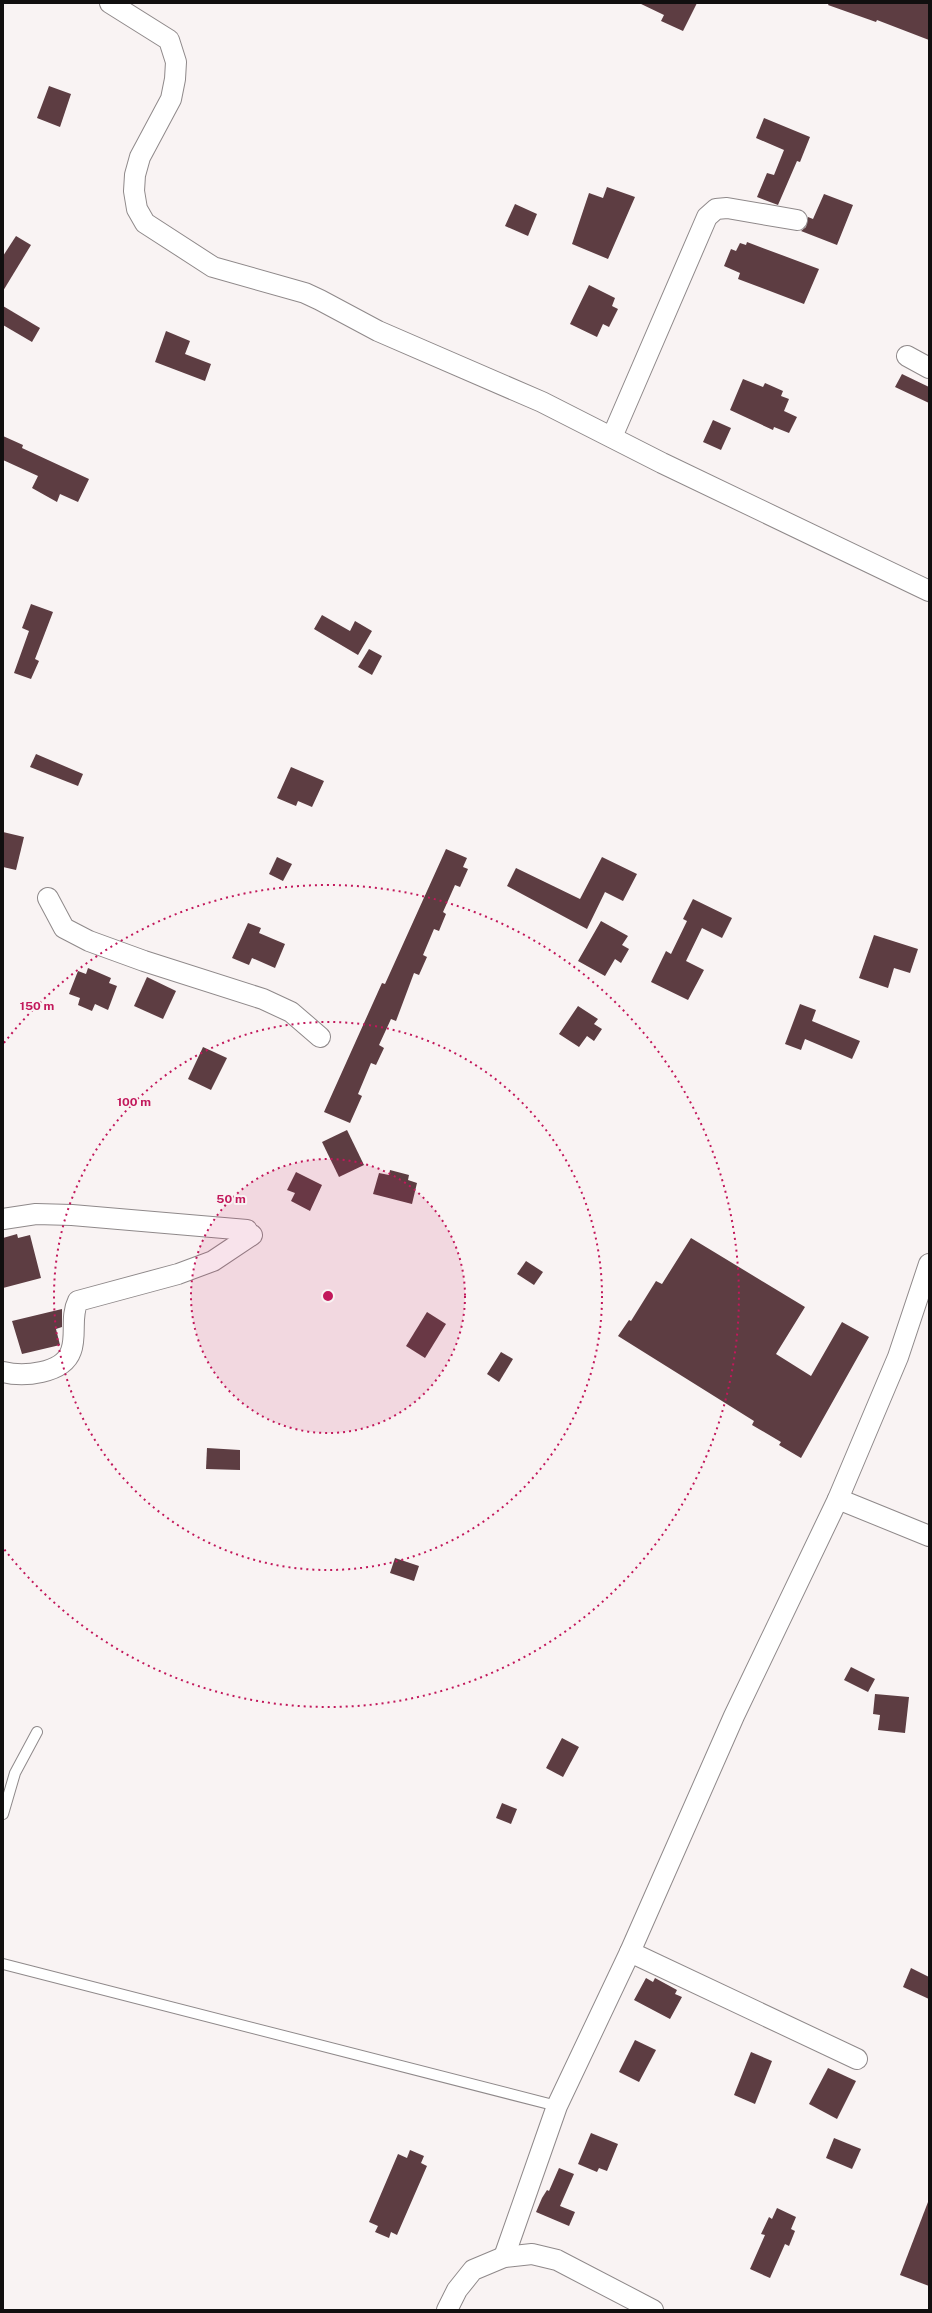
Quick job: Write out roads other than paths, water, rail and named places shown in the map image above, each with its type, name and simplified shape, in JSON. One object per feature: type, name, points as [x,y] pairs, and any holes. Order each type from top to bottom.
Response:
[{"type":"street","points":[[110,3],[169,40],[176,62],[175,79],[171,99],[140,157],[135,175],[134,191],[137,209],[145,223],[213,267],[304,293],[320,300],[378,330],[535,398],[612,438],[929,591]]},
{"type":"street","points":[[612,438],[707,217],[716,209],[727,208],[797,220]]},
{"type":"street","points":[[907,356],[929,368]]},
{"type":"street","points":[[48,898],[64,928],[89,941],[144,961],[263,999],[291,1012],[320,1037]]},
{"type":"street","points":[[3,1219],[36,1214],[72,1215],[250,1232],[213,1260],[178,1274],[78,1300],[74,1309],[71,1351],[64,1363],[44,1371],[13,1375],[3,1372]]},
{"type":"street","points":[[504,2257],[556,2106],[630,1952],[734,1716],[838,1499],[898,1357],[929,1264]]},
{"type":"street","points":[[838,1499],[929,1536]]},
{"type":"street","points":[[630,1952],[857,2059]]},
{"type":"street","points":[[447,2310],[456,2290],[473,2270],[504,2257],[532,2254],[556,2260],[653,2310]]},
{"type":"lane","points":[[3,1814],[15,1773],[37,1732]]},
{"type":"lane","points":[[3,1964],[556,2106]]}]
